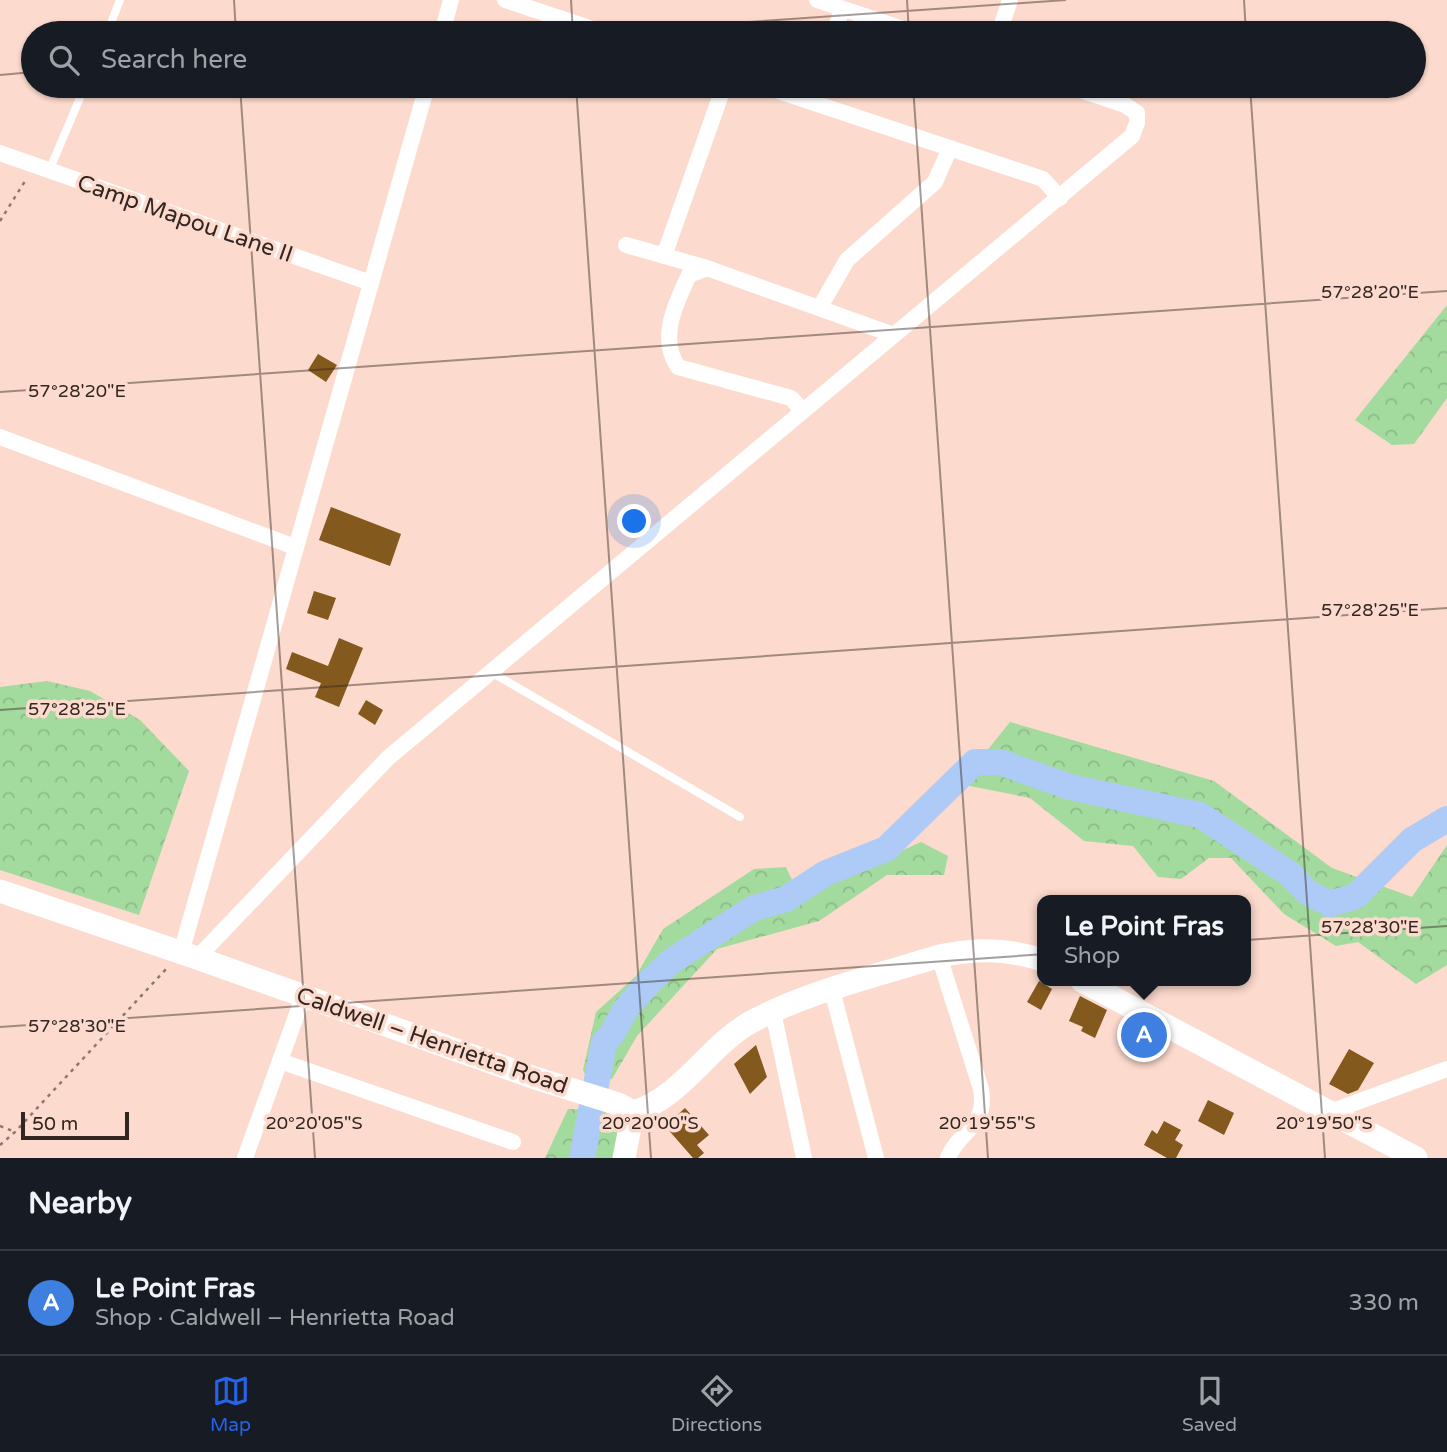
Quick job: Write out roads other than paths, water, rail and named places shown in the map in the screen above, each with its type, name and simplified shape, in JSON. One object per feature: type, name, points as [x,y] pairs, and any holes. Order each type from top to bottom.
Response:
[{"type":"main road","name":"Caldwell – Henrietta Road","points":[[0,891],[626,1108]]},
{"type":"main road","points":[[624,1158],[626,1108],[646,1108],[669,1093],[734,1034],[789,1004],[939,956],[983,949],[1037,958]]},
{"type":"main road","points":[[1092,986],[1331,1112],[1387,1151],[1416,1158]]},
{"type":"street","points":[[445,21],[451,0]]},
{"type":"street","points":[[505,0],[569,21]]},
{"type":"street","points":[[817,0],[878,21]]},
{"type":"street","points":[[1001,21],[1004,2]]},
{"type":"street","points":[[838,21],[842,9]]},
{"type":"street","points":[[189,956],[295,547],[424,98]]},
{"type":"street","points":[[664,256],[720,98]]},
{"type":"street","points":[[800,98],[1043,179],[1060,198]]},
{"type":"street","points":[[812,102],[813,98]]},
{"type":"street","points":[[189,956],[388,758],[1123,145],[1132,136],[1137,123],[1137,113],[1125,105],[1104,98]]},
{"type":"street","points":[[820,307],[847,260],[935,182],[950,148]]},
{"type":"street","name":"Camp Mapou Lane II","points":[[0,153],[371,283]]},
{"type":"street","points":[[626,245],[707,268],[894,335]]},
{"type":"street","points":[[707,268],[689,275],[677,302],[668,335],[671,356],[678,367],[791,398],[802,410]]},
{"type":"street","points":[[0,438],[295,547]]},
{"type":"street","points":[[939,956],[984,1104],[978,1118],[948,1158]]},
{"type":"street","points":[[832,990],[876,1158]]},
{"type":"street","points":[[245,1158],[303,997]]},
{"type":"street","points":[[773,1012],[804,1158]]},
{"type":"street","points":[[280,1061],[513,1142]]},
{"type":"street","points":[[1331,1112],[1447,1069]]},
{"type":"lane","points":[[112,21],[120,0]]},
{"type":"lane","points":[[42,169],[79,98]]},
{"type":"lane","points":[[491,672],[740,817]]},
{"type":"waterway","points":[[582,1158],[604,1043],[625,1010],[651,980],[673,960],[754,908],[786,899],[826,873],[886,849],[975,762],[1000,762],[1070,787],[1200,815],[1290,874],[1307,892],[1330,904],[1356,896],[1412,840],[1447,819]]},
{"type":"place","name":"Le Point Fras","points":[[1144,1035]]}]
